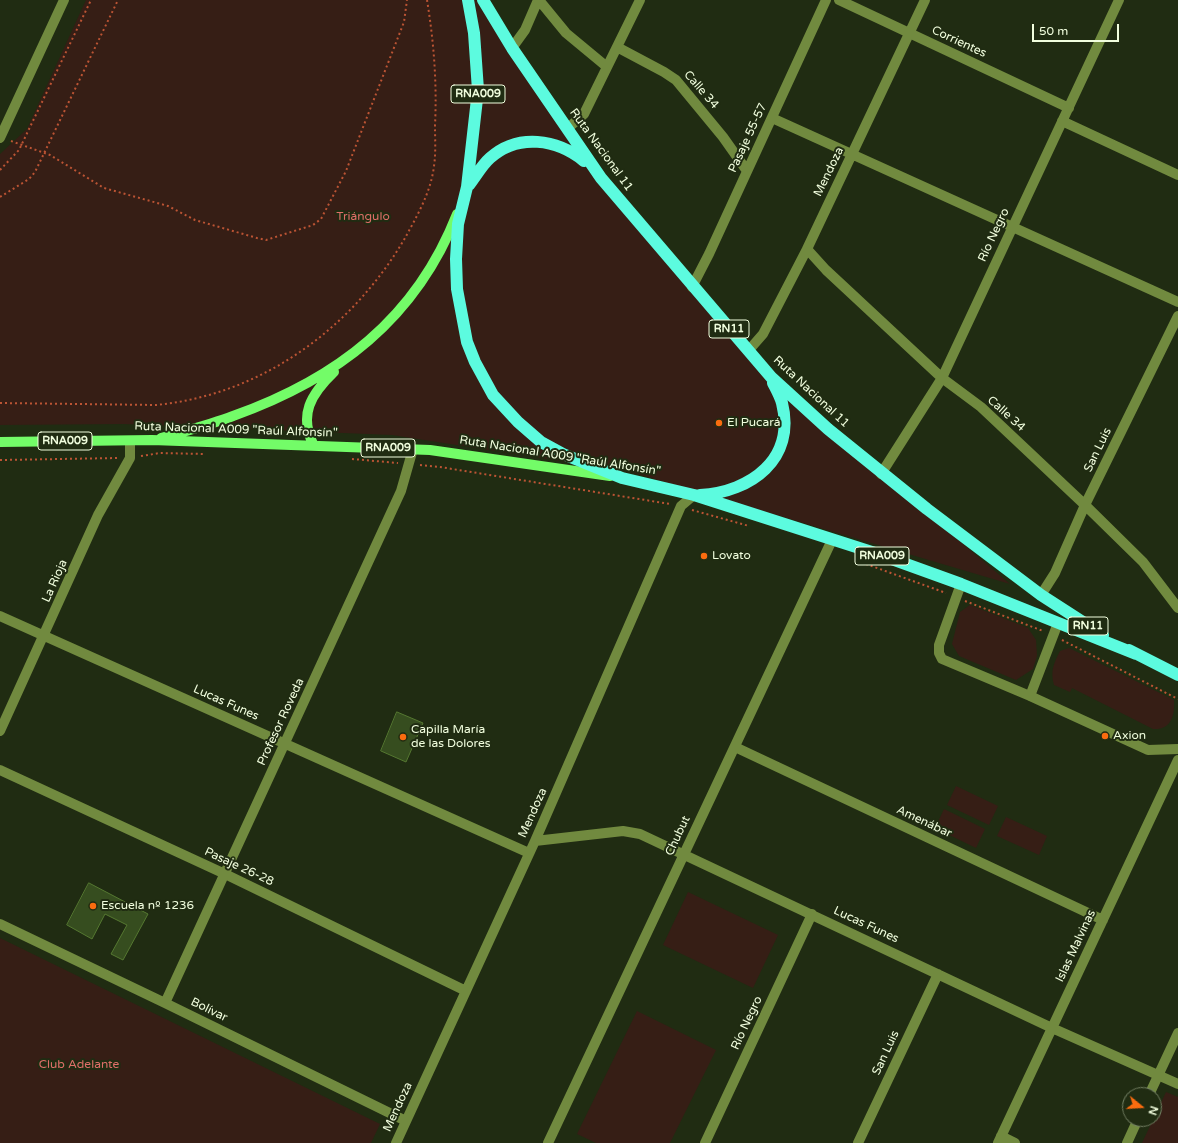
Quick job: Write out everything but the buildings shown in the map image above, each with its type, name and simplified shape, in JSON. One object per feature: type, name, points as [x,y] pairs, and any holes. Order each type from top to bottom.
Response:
[{"type":"highway","name":"RNA009","points":[[468,0],[474,33],[478,90],[468,188],[458,224],[456,259],[457,289],[467,342],[483,378],[505,410],[542,442],[563,454],[622,478]]},
{"type":"highway","name":"Ruta Nacional 11","points":[[484,0],[512,48],[601,178],[771,377],[881,474],[1041,595],[1084,624],[1136,654],[1178,675]]},
{"type":"highway","name":"RNA009","points":[[468,188],[490,157],[508,146],[524,142],[542,141],[571,151],[601,178]]},
{"type":"highway","name":"RNA009","points":[[694,495],[711,494],[737,488],[762,474],[772,460],[781,442],[785,420],[782,402],[771,377]]},
{"type":"highway","name":"Ruta Nacional A009 \"Raúl Alfonsín\"","points":[[622,478],[694,495],[961,584],[1136,654]]},
{"type":"main road","name":"RNA009","points":[[152,440],[233,416],[275,399],[311,381],[368,342],[384,327],[419,283],[445,239],[468,188]]},
{"type":"main road","points":[[314,446],[307,425],[308,411],[317,389],[348,357]]},
{"type":"main road","name":"Ruta Nacional A009 \"Raúl Alfonsín\"","points":[[0,442],[152,440],[413,449],[512,461],[622,478]]},
{"type":"street","points":[[0,137],[64,0]]},
{"type":"street","points":[[512,48],[525,30],[539,0],[566,33],[607,67]]},
{"type":"street","points":[[567,129],[578,121],[584,114],[640,0]]},
{"type":"street","name":"Pasaje 55-57","points":[[692,286],[709,254],[826,0]]},
{"type":"street","name":"Corrientes","points":[[839,0],[1069,108]]},
{"type":"street","name":"Mendoza","points":[[749,350],[763,334],[807,249],[925,0]]},
{"type":"street","name":"Río Negro","points":[[881,474],[942,378],[1119,0]]},
{"type":"street","name":"Calle 34","points":[[617,47],[676,80],[723,137],[747,171]]},
{"type":"street","points":[[772,118],[1178,302]]},
{"type":"street","points":[[1062,121],[1178,175]]},
{"type":"street","name":"Calle 34","points":[[807,249],[826,270],[942,378],[981,407],[1085,504],[1143,562],[1178,608]]},
{"type":"street","name":"San Luis","points":[[1041,595],[1055,573],[1085,504],[1178,316]]},
{"type":"street","name":"La Rioja","points":[[0,731],[45,636],[98,515],[130,458],[130,441]]},
{"type":"street","name":"Profesor Roveda","points":[[165,1002],[401,491],[413,449]]},
{"type":"street","name":"Mendoza","points":[[396,1143],[530,853],[681,506],[694,495]]},
{"type":"street","name":"Chubut","points":[[548,1143],[832,540]]},
{"type":"street","points":[[961,584],[939,645],[939,653],[942,659],[1030,696],[1148,750],[1178,749]]},
{"type":"street","name":"Lucas Funes","points":[[0,616],[530,853]]},
{"type":"street","points":[[1030,696],[1058,623]]},
{"type":"street","name":"Amenábar","points":[[735,747],[1103,920]]},
{"type":"street","name":"Islas Malvinas","points":[[1000,1140],[1178,760]]},
{"type":"street","name":"Pasaje 26-28","points":[[0,770],[225,874],[466,990]]},
{"type":"street","name":"Lucas Funes","points":[[535,841],[623,831],[640,834],[1052,1028],[1178,1084]]},
{"type":"street","name":"Río Negro","points":[[705,1143],[812,914]]},
{"type":"street","name":"Bolívar","points":[[0,924],[165,1002],[406,1121]]},
{"type":"street","name":"San Luis","points":[[858,1143],[938,974]]},
{"type":"street","points":[[1153,1087],[1178,1033]]},
{"type":"street","points":[[1127,1143],[1134,1127]]},
{"type":"street","points":[[1000,1140],[1015,1143]]},
{"type":"path","points":[[0,170],[8,164],[22,144],[91,0]]},
{"type":"path","points":[[0,197],[29,179],[35,172],[118,0]]},
{"type":"path","points":[[0,137],[44,153],[104,188],[168,206],[195,220],[257,238],[266,240],[313,225],[321,219],[346,171],[404,22],[407,0]]},
{"type":"path","points":[[0,403],[156,405],[202,397],[259,376],[299,354],[336,325],[369,291],[391,262],[422,205],[431,181],[434,166],[436,84],[434,44],[428,0]]},
{"type":"path","points":[[0,460],[130,458],[160,452],[206,454]]},
{"type":"path","points":[[346,458],[440,467],[681,506],[754,528]]},
{"type":"path","points":[[863,563],[957,597],[1054,636],[1178,700]]},
{"type":"green space","name":"Triángulo","points":[[86,0],[485,0],[567,129],[749,350],[828,429],[1010,584],[631,472],[392,435],[123,424],[0,425],[0,154],[27,129]]},
{"type":"green space","points":[[970,605],[1028,628],[1036,640],[1037,656],[1033,669],[1016,680],[959,656],[952,644],[960,612]]},
{"type":"green space","points":[[1069,648],[1174,700],[1174,711],[1171,721],[1164,727],[1153,729],[1072,688],[1070,692],[1054,685],[1053,667],[1056,659],[1060,651]]},
{"type":"green space","points":[[956,786],[998,806],[989,825],[947,805]]},
{"type":"green space","points":[[944,809],[985,829],[976,848],[935,828]]},
{"type":"green space","points":[[1006,817],[1047,836],[1039,855],[997,836]]},
{"type":"green space","points":[[688,892],[778,935],[753,988],[663,945]]},
{"type":"green space","name":"Club Adelante","points":[[0,938],[380,1124],[371,1143],[0,1143]]},
{"type":"green space","points":[[637,1011],[716,1050],[670,1143],[596,1143],[577,1134]]},
{"type":"green space","points":[[1166,1092],[1178,1097],[1178,1143],[1142,1143],[1150,1127],[1162,1127],[1162,1100]]},
{"type":"place","name":"El Pucará","points":[[719,423]]},
{"type":"place","name":"Lovato","points":[[704,556]]},
{"type":"place","name":"Axion","points":[[1105,736]]},
{"type":"place","name":"Capilla María de las Dolores","points":[[403,737]]},
{"type":"place","name":"Escuela nº 1236","points":[[93,906]]}]
